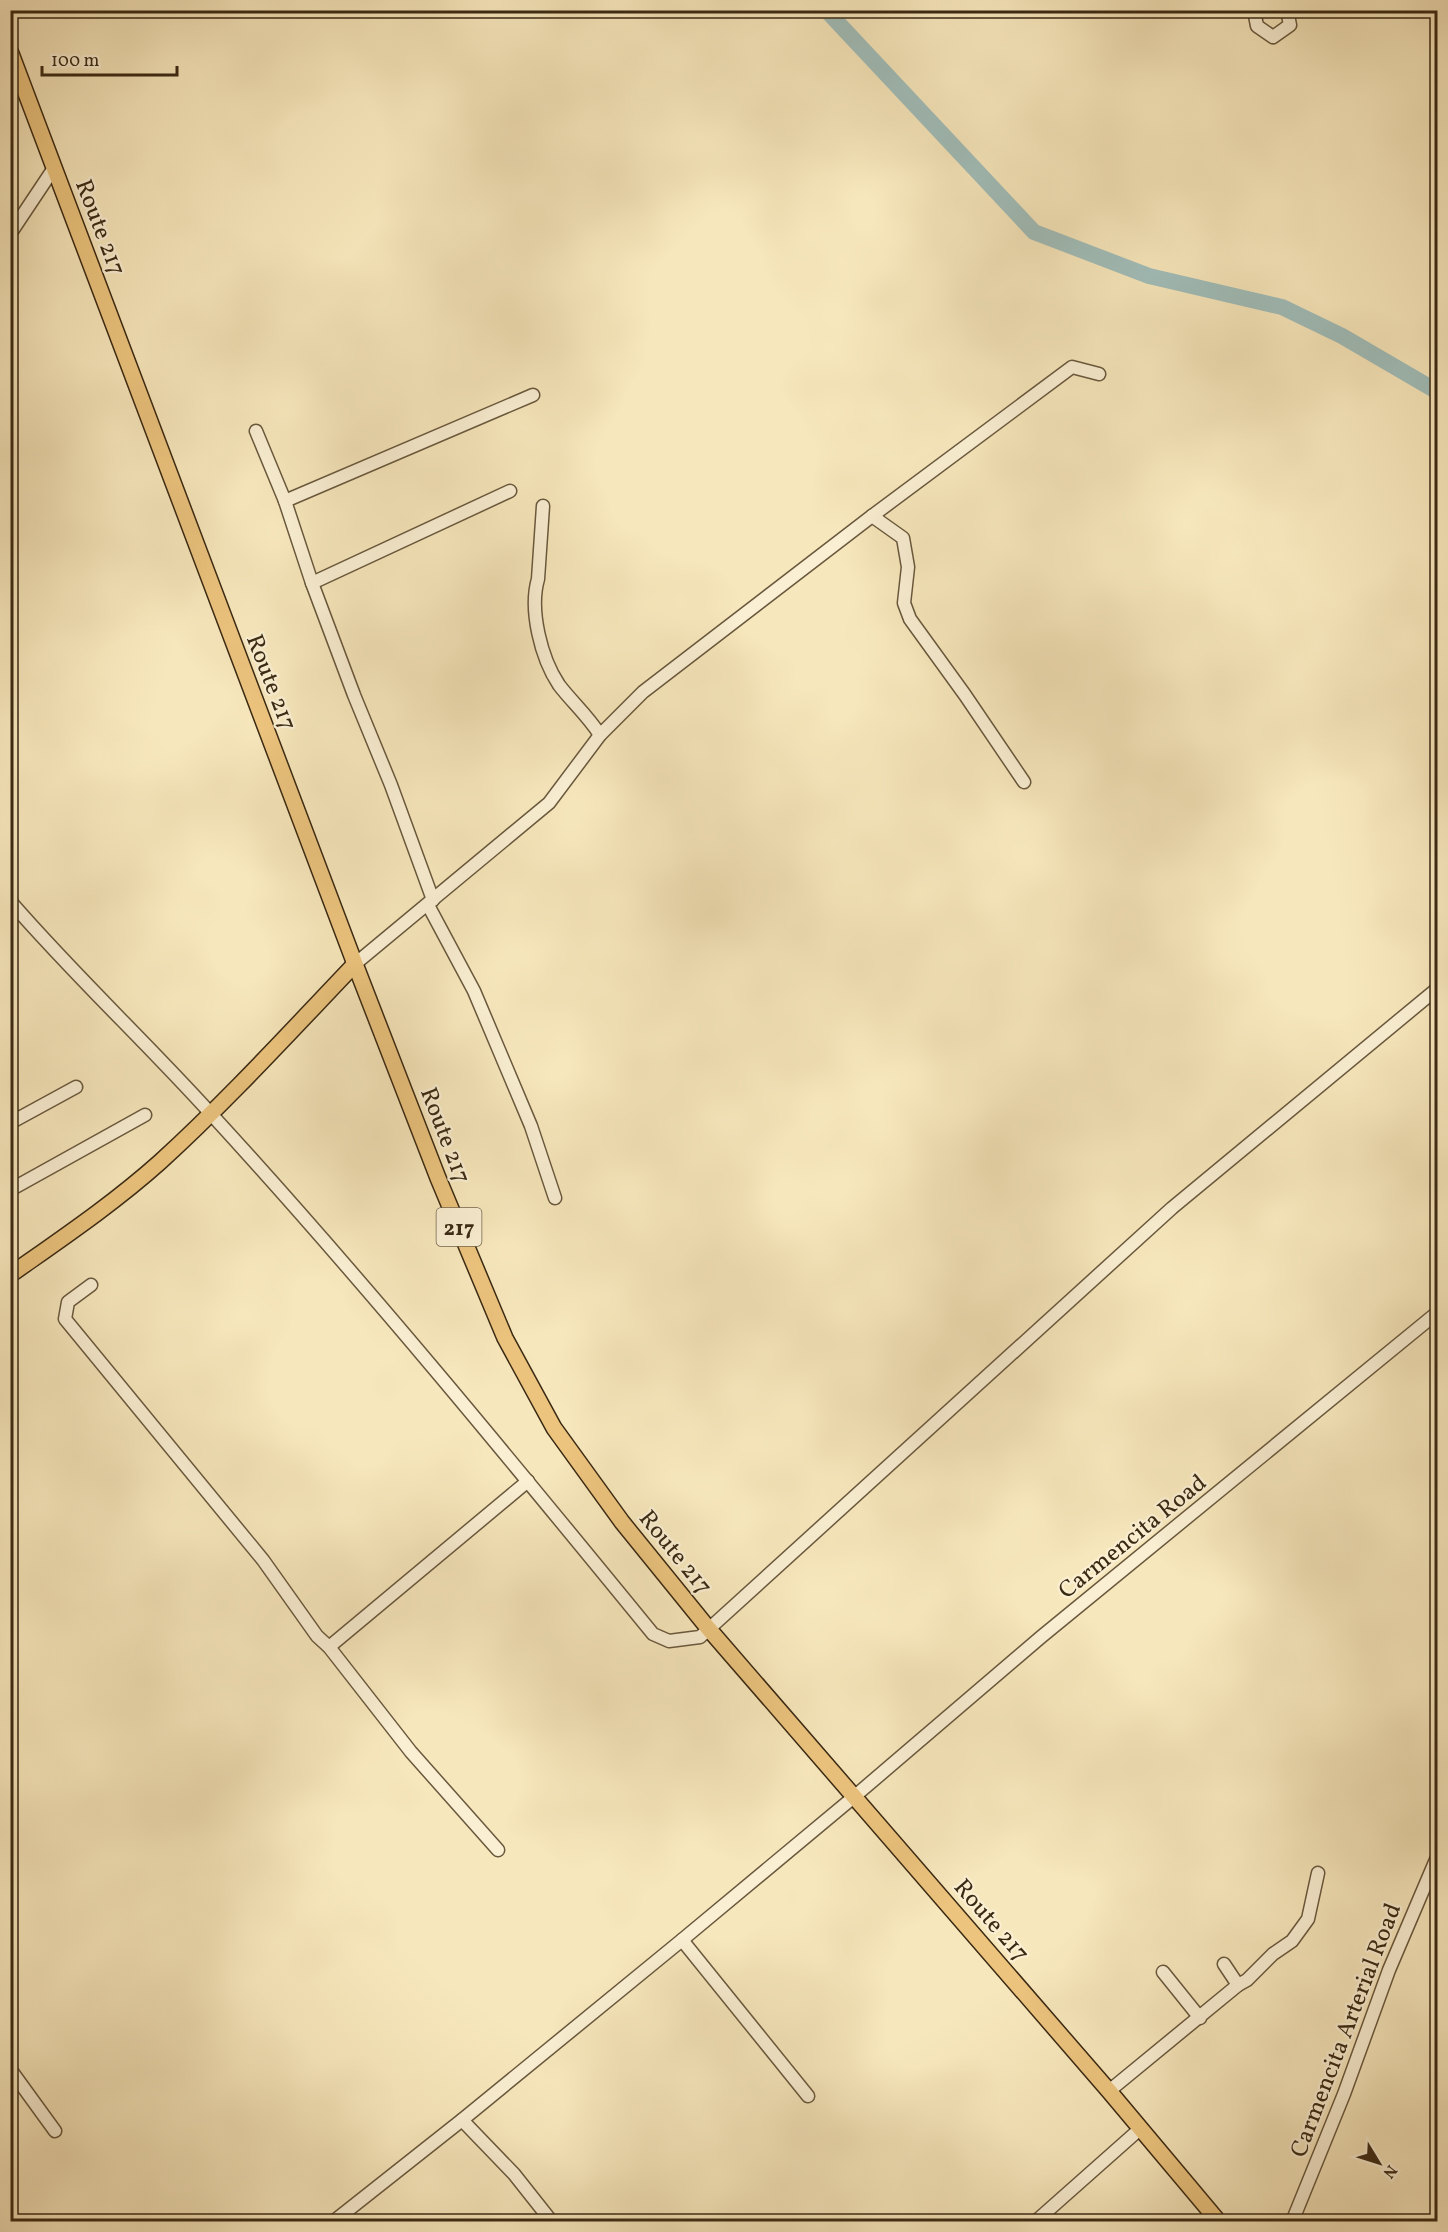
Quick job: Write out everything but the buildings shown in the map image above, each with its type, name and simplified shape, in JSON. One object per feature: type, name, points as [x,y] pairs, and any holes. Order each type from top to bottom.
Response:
[{"type":"main road","name":"Route 217","points":[[10,51],[438,1178],[505,1338],[554,1428],[622,1522],[708,1628],[1141,2128],[1219,2222]]},
{"type":"main road","points":[[10,1275],[113,1202],[158,1164],[211,1114],[355,964]]},
{"type":"street","points":[[1254,10],[1257,26],[1273,37],[1290,25],[1287,10]]},
{"type":"street","points":[[10,234],[54,168]]},
{"type":"street","points":[[355,964],[549,803],[600,735],[642,692],[1072,367],[1099,374]]},
{"type":"street","points":[[285,501],[533,395]]},
{"type":"street","points":[[256,431],[285,501],[312,583],[354,695],[391,784],[430,902],[474,991],[531,1126],[555,1198]]},
{"type":"street","points":[[312,583],[510,490]]},
{"type":"street","points":[[543,506],[538,579],[535,590],[536,616],[542,646],[546,662],[560,685],[592,722],[600,735]]},
{"type":"street","points":[[872,516],[903,538],[908,567],[904,603],[910,619],[1024,782]]},
{"type":"street","points":[[10,901],[42,938],[211,1114],[373,1295],[653,1634],[669,1641],[700,1637],[1172,1208],[1437,988]]},
{"type":"street","points":[[10,1123],[76,1087]]},
{"type":"street","points":[[10,1190],[145,1115]]},
{"type":"street","points":[[91,1285],[68,1302],[65,1319],[263,1560],[317,1636],[329,1647],[411,1752],[498,1850]]},
{"type":"street","name":"Carmencita Road","points":[[333,2222],[682,1940],[1053,1627],[1437,1312]]},
{"type":"street","points":[[329,1647],[528,1481]]},
{"type":"street","name":"Carmencita Arterial Road","points":[[1292,2222],[1344,2094],[1389,1970],[1437,1855]]},
{"type":"street","points":[[1109,2091],[1247,1980],[1273,1954],[1292,1941],[1308,1919],[1318,1873]]},
{"type":"street","points":[[682,1940],[808,2096]]},
{"type":"street","points":[[1224,1964],[1238,1985]]},
{"type":"street","points":[[1163,1972],[1200,2018]]},
{"type":"street","points":[[10,2069],[55,2131]]},
{"type":"street","points":[[462,2120],[514,2174],[552,2222]]},
{"type":"street","points":[[1035,2222],[1141,2128]]},
{"type":"waterway","points":[[826,10],[1034,232],[1149,276],[1282,307],[1342,336],[1438,392]]}]
